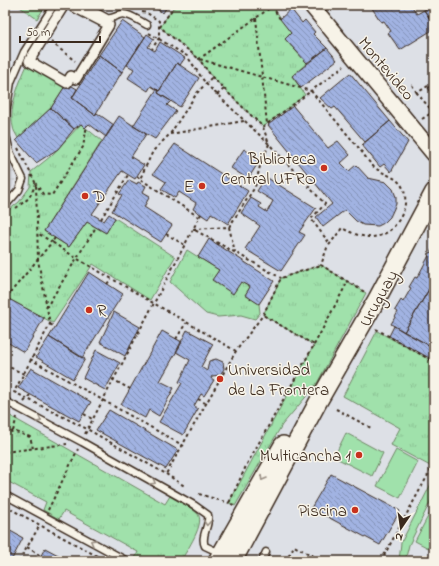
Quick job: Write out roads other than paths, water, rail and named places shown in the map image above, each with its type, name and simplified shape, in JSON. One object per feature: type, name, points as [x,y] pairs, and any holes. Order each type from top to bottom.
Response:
[{"type":"main road","name":"Uruguay","points":[[227,558],[264,476],[290,433],[318,402],[378,299],[434,192]]},
{"type":"street","points":[[64,5],[29,61],[67,83],[71,76],[76,79],[109,25],[70,5]]},
{"type":"street","name":"Montevideo","points":[[311,5],[434,154]]},
{"type":"lane","points":[[5,206],[20,190],[23,179],[10,152],[6,135],[6,113],[11,82],[24,52],[54,5]]},
{"type":"lane","points":[[83,5],[111,19],[120,14],[126,14],[147,28]]},
{"type":"lane","points":[[5,402],[82,442],[194,505],[208,515],[208,525],[203,542],[205,546],[227,558]]},
{"type":"lane","points":[[5,495],[127,561]]},
{"type":"lane","points":[[262,561],[266,552]]},
{"type":"place","name":"Biblioteca Central UFRO","points":[[324,168]]},
{"type":"place","name":"E","points":[[202,186]]},
{"type":"place","name":"D","points":[[85,196]]},
{"type":"place","name":"R","points":[[89,310]]},
{"type":"place","name":"Universidad de La Frontera","points":[[220,379]]},
{"type":"place","name":"Multicancha 1","points":[[359,455]]},
{"type":"place","name":"Piscina","points":[[355,510]]}]
